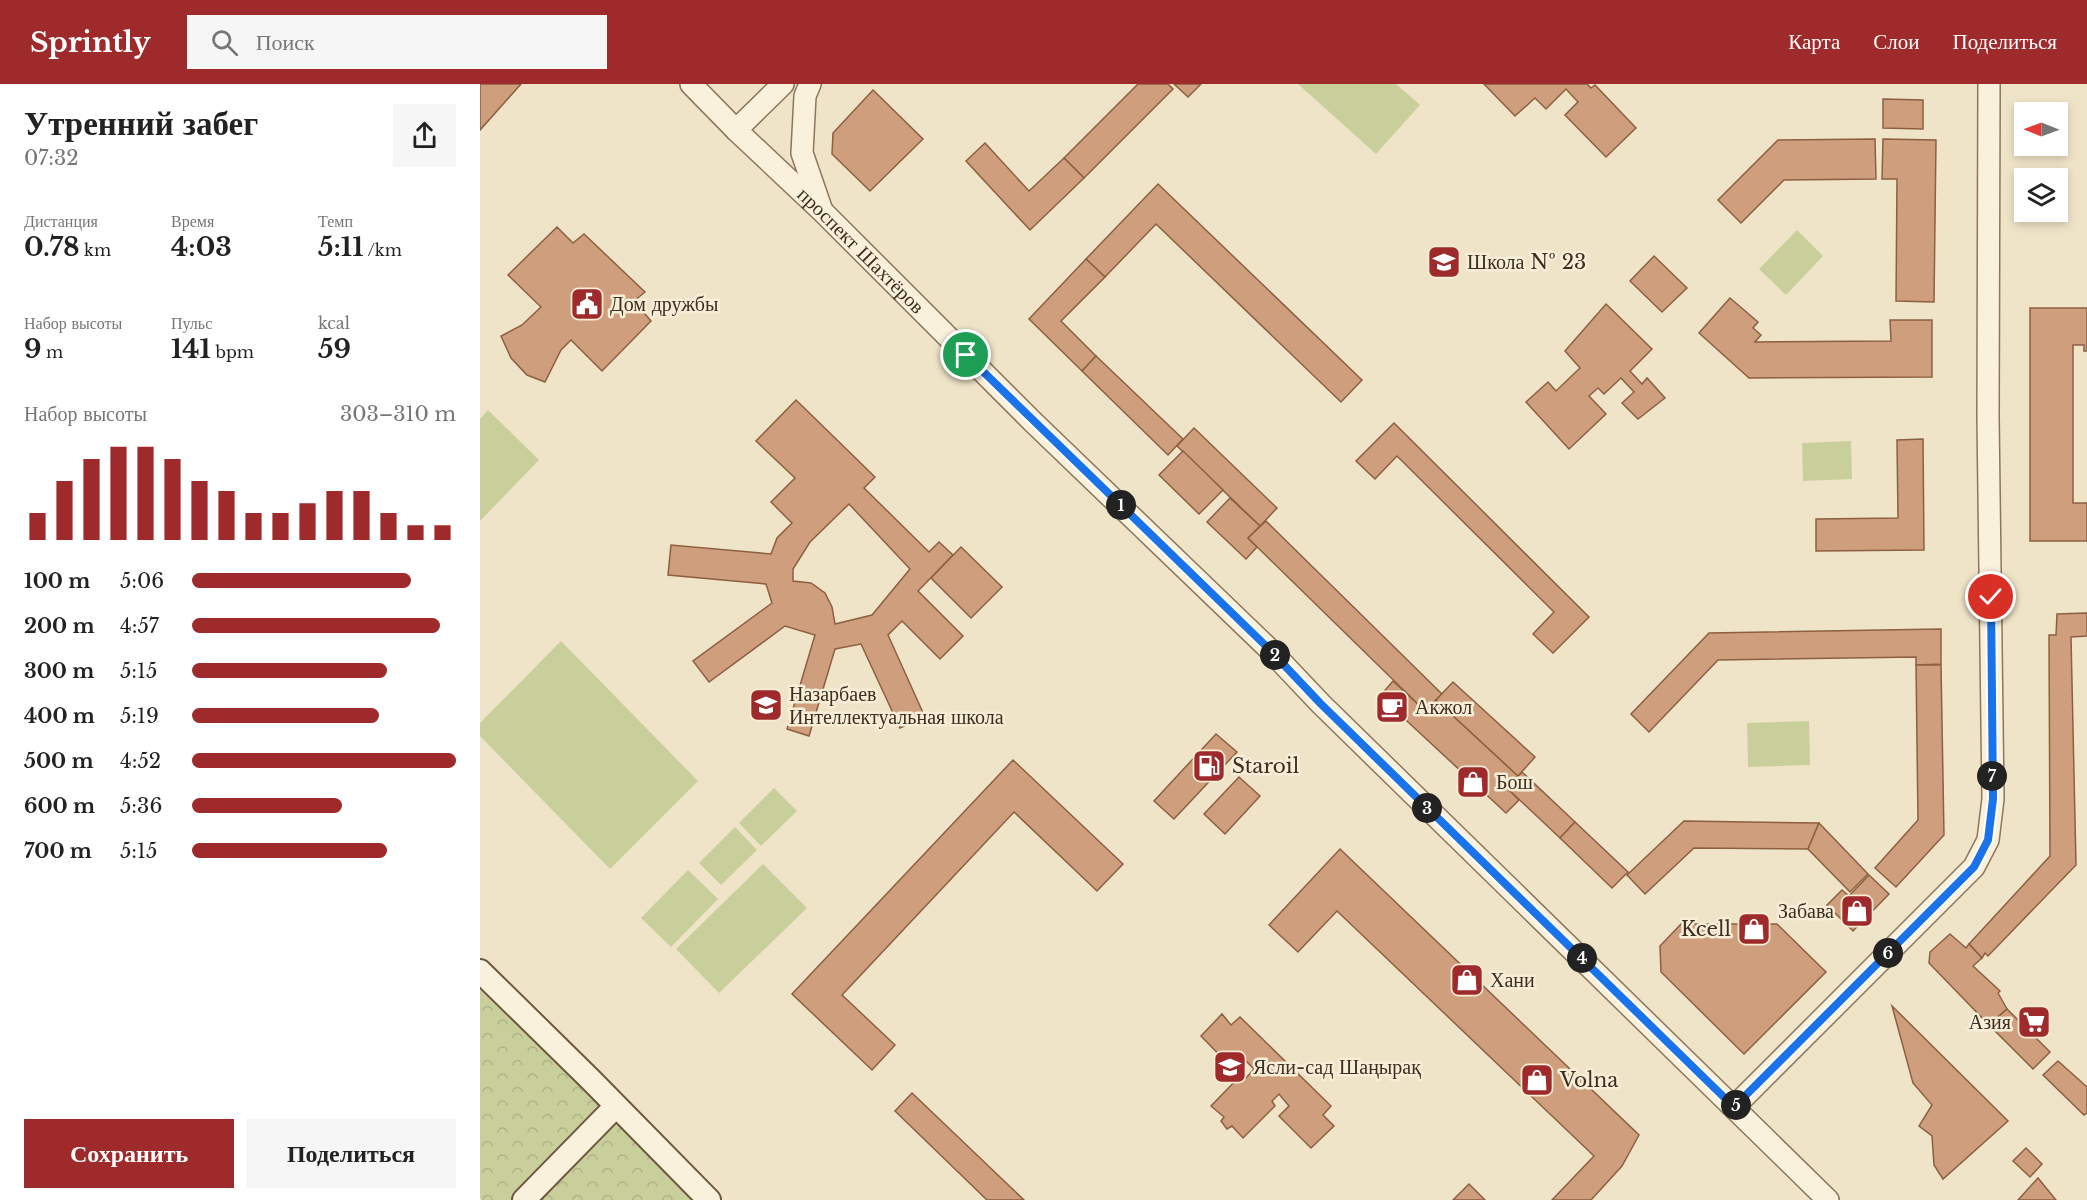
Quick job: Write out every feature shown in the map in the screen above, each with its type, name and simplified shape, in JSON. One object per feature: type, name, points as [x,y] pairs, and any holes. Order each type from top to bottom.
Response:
[{"type":"main road","points":[[480,971],[709,1200]]},
{"type":"main road","points":[[524,1200],[616,1106]]},
{"type":"street","name":"проспект Шахтёров","points":[[691,84],[1033,422],[1250,630],[1321,704],[1828,1200]]},
{"type":"street","points":[[736,130],[783,84]]},
{"type":"street","points":[[810,84],[805,96],[802,153],[822,212]]},
{"type":"street","points":[[1734,1107],[1974,867],[1988,840],[1993,799],[1988,417],[1989,84]]},
{"type":"green space","points":[[1298,84],[1396,84],[1420,105],[1376,154]]},
{"type":"green space","points":[[1797,230],[1823,256],[1786,295],[1759,269]]},
{"type":"green space","points":[[488,410],[539,460],[480,521],[480,419]]},
{"type":"green space","points":[[1851,441],[1852,479],[1803,481],[1802,443]]},
{"type":"green space","points":[[561,641],[698,781],[610,869],[480,736],[480,723]]},
{"type":"green space","points":[[1809,721],[1810,765],[1748,767],[1747,723]]},
{"type":"green space","points":[[774,788],[797,811],[761,846],[739,823]]},
{"type":"green space","points":[[735,827],[757,850],[721,885],[699,863]]},
{"type":"green space","points":[[763,864],[807,908],[719,993],[676,949]]},
{"type":"green space","points":[[688,870],[718,899],[671,947],[641,918]]},
{"type":"green space","points":[[480,983],[698,1200],[482,1200],[480,1198]]},
{"type":"building","points":[[480,84],[521,84],[480,130]]},
{"type":"building","points":[[1138,84],[1168,84],[1173,89],[1084,178],[1064,158]]},
{"type":"building","points":[[1174,84],[1201,84],[1188,97]]},
{"type":"building","points":[[1484,84],[1587,84],[1591,88],[1595,85],[1636,128],[1606,157],[1565,115],[1578,102],[1566,89],[1546,109],[1535,98],[1515,116]]},
{"type":"building","points":[[873,90],[923,139],[870,191],[832,154],[833,133]]},
{"type":"building","points":[[1883,99],[1923,100],[1923,129],[1883,128]]},
{"type":"building","points":[[1875,139],[1876,179],[1784,180],[1741,223],[1718,200],[1778,140]]},
{"type":"building","points":[[1883,139],[1936,140],[1934,302],[1896,301],[1897,179],[1882,179]]},
{"type":"building","points":[[985,143],[1029,191],[1064,158],[1084,178],[1030,230],[966,161]]},
{"type":"building","points":[[1158,184],[1362,380],[1341,402],[1156,224],[1105,277],[1086,259]]},
{"type":"building","name":"Дом дружбы","points":[[557,227],[573,243],[584,234],[645,292],[634,301],[651,321],[602,371],[571,340],[561,350],[545,382],[527,375],[511,358],[501,336],[522,325],[541,307],[508,275]]},
{"type":"building","points":[[1654,256],[1687,288],[1662,312],[1630,281]]},
{"type":"building","points":[[1086,259],[1105,277],[1061,321],[1096,356],[1082,371],[1029,319]]},
{"type":"building","points":[[1730,298],[1758,322],[1753,328],[1761,335],[1755,342],[1891,341],[1890,320],[1932,320],[1932,377],[1749,378],[1699,333]]},
{"type":"building","points":[[1606,304],[1652,349],[1630,371],[1642,384],[1647,378],[1665,398],[1638,419],[1622,403],[1634,392],[1621,378],[1604,394],[1598,388],[1589,396],[1606,414],[1569,449],[1526,402],[1548,382],[1556,391],[1580,368],[1565,351]]},
{"type":"building","points":[[2030,308],[2087,308],[2087,351],[2084,351],[2084,345],[2073,345],[2073,503],[2087,503],[2087,541],[2030,541]]},
{"type":"building","points":[[1096,356],[1183,439],[1168,455],[1082,371]]},
{"type":"building","points":[[796,400],[875,477],[864,488],[929,552],[939,542],[953,555],[918,591],[963,636],[940,659],[902,621],[888,635],[925,717],[900,728],[861,644],[835,649],[809,736],[787,729],[815,635],[785,626],[709,682],[693,661],[772,603],[766,584],[668,575],[671,545],[771,554],[777,538],[792,523],[771,502],[795,478],[756,441]],"holes":[[[849,504],[910,569],[872,615],[835,624],[832,607],[825,593],[811,583],[793,581],[793,569],[810,542]]]},
{"type":"building","points":[[1394,423],[1589,617],[1553,653],[1533,634],[1554,612],[1397,456],[1375,479],[1356,461]]},
{"type":"building","points":[[1194,428],[1277,508],[1260,526],[1177,446]]},
{"type":"building","points":[[1923,439],[1924,550],[1816,551],[1816,519],[1898,518],[1897,440]]},
{"type":"building","points":[[1183,451],[1223,490],[1199,514],[1159,475]]},
{"type":"building","points":[[1230,498],[1260,526],[1248,538],[1257,547],[1246,559],[1207,522]]},
{"type":"building","points":[[1266,521],[1442,694],[1425,711],[1248,538]]},
{"type":"building","points":[[961,547],[1002,587],[971,618],[931,578]]},
{"type":"building","points":[[2087,613],[2087,636],[2071,637],[2076,865],[1988,956],[1985,953],[1982,958],[1969,944],[2050,856],[2049,635],[2056,635],[2057,614]]},
{"type":"building","points":[[1941,629],[1941,664],[1916,665],[1916,657],[1718,660],[1649,732],[1631,714],[1709,633]]},
{"type":"building","points":[[1916,665],[1941,665],[1944,835],[1896,887],[1875,868],[1918,820]]},
{"type":"building","points":[[1393,681],[1425,711],[1436,700],[1518,776],[1507,788],[1519,800],[1506,813],[1380,696]]},
{"type":"building","points":[[1453,682],[1535,757],[1518,776],[1436,700]]},
{"type":"building","points":[[1216,734],[1237,752],[1174,819],[1154,801]]},
{"type":"building","points":[[1013,760],[1123,864],[1097,891],[1014,812],[842,995],[895,1045],[872,1070],[792,994]]},
{"type":"building","points":[[1522,772],[1575,822],[1560,838],[1507,788]]},
{"type":"building","points":[[1239,777],[1260,796],[1225,834],[1204,814]]},
{"type":"building","points":[[1684,821],[1819,823],[1808,849],[1694,848],[1645,894],[1627,875]]},
{"type":"building","points":[[1575,822],[1628,872],[1612,888],[1560,838]]},
{"type":"building","points":[[1819,823],[1868,874],[1850,892],[1808,849]]},
{"type":"building","points":[[1340,849],[1639,1135],[1622,1166],[1591,1200],[1552,1200],[1594,1156],[1337,911],[1298,952],[1269,925]]},
{"type":"building","points":[[1869,875],[1889,894],[1853,931],[1827,905],[1842,890],[1849,896]]},
{"type":"building","points":[[1681,924],[1777,924],[1826,972],[1744,1054],[1661,972],[1660,946]]},
{"type":"building","points":[[1950,934],[1966,948],[1969,944],[1982,958],[1973,966],[2000,991],[1998,993],[2007,1009],[1989,1025],[1929,963],[1930,952]]},
{"type":"building","points":[[1892,1006],[2008,1121],[1943,1179],[1934,1165],[1932,1136],[1919,1126],[1932,1105],[1913,1083]]},
{"type":"building","points":[[2007,1009],[2050,1052],[2033,1069],[1989,1025]]},
{"type":"building","points":[[1222,1014],[1231,1025],[1240,1017],[1331,1106],[1323,1115],[1334,1126],[1311,1148],[1279,1116],[1289,1106],[1279,1094],[1272,1101],[1275,1106],[1243,1138],[1232,1126],[1227,1129],[1221,1121],[1224,1117],[1211,1106],[1242,1074],[1246,1078],[1254,1069],[1245,1060],[1234,1070],[1201,1036]]},
{"type":"building","points":[[2058,1061],[2087,1087],[2087,1113],[2084,1115],[2043,1075]]},
{"type":"building","points":[[912,1093],[1024,1200],[987,1200],[895,1111]]},
{"type":"building","points":[[2026,1148],[2042,1164],[2030,1177],[2013,1161]]},
{"type":"building","points":[[2038,1178],[2056,1200],[2018,1200]]},
{"type":"building","points":[[1469,1184],[1485,1200],[1453,1200]]},
{"type":"place","name":"Школа № 23","points":[[1444,262]]},
{"type":"place","name":"Дом дружбы","points":[[587,304]]},
{"type":"place","name":"Назарбаев Интеллектуальная школа","points":[[766,705]]},
{"type":"place","name":"Акжол","points":[[1392,707]]},
{"type":"place","name":"Staroil","points":[[1209,766]]},
{"type":"place","name":"Бош","points":[[1473,782]]},
{"type":"place","name":"Забава","points":[[1857,911]]},
{"type":"place","name":"Kcell","points":[[1754,929]]},
{"type":"place","name":"Хани","points":[[1467,980]]},
{"type":"place","name":"Азия","points":[[2034,1022]]},
{"type":"place","name":"Ясли-сад Шаңырақ","points":[[1230,1067]]},
{"type":"place","name":"Volna","points":[[1537,1080]]},
{"type":"route","points":[[966,355],[1033,422],[1140,522],[1291,671],[1321,704],[1734,1107],[1974,867],[1988,840],[1993,799],[1991,597]]}]
